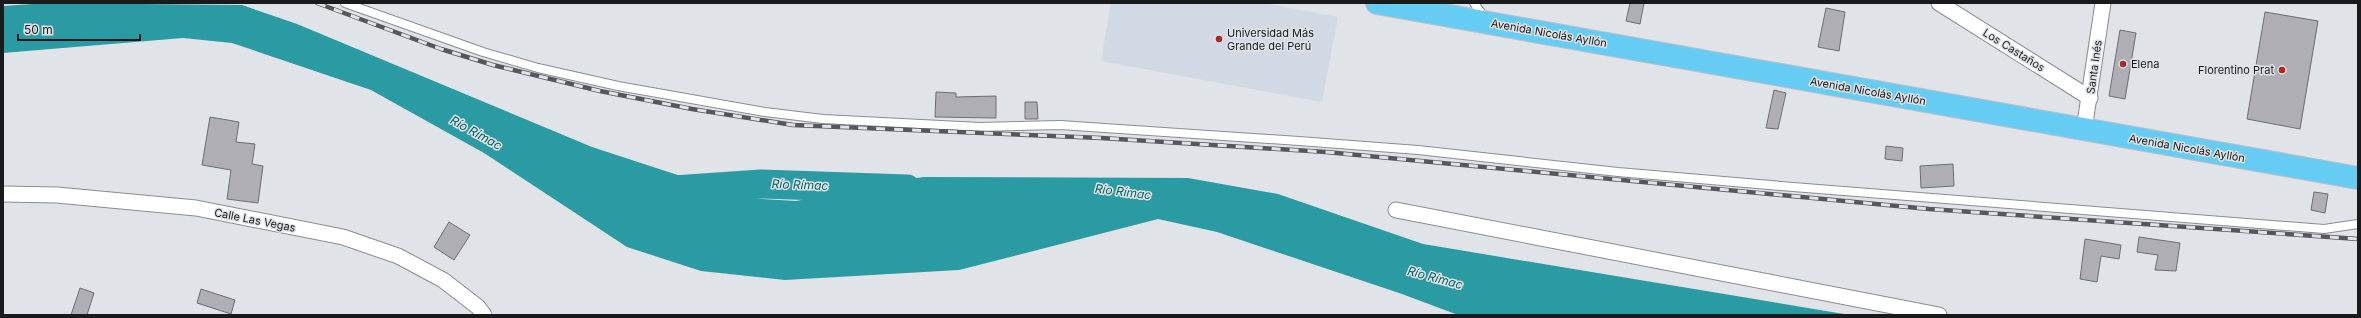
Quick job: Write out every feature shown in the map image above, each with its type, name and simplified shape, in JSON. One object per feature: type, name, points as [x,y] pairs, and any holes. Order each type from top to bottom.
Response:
[{"type":"highway","name":"Avenida Nicolás Ayllón","points":[[1378,3],[2358,178]]},
{"type":"street","name":"Los Castaños","points":[[1939,3],[2090,98]]},
{"type":"street","name":"Santa Inés","points":[[2084,130],[2104,3]]},
{"type":"street","name":"Calle Las Vegas","points":[[3,194],[57,196],[196,208],[343,237],[398,256],[443,280],[478,307],[484,315]]},
{"type":"street","points":[[1396,210],[1938,315]]},
{"type":"lane","points":[[345,3],[483,52],[538,68],[618,86],[765,112],[823,119],[972,126],[1060,125],[1299,141],[1418,150],[1618,172],[2106,213],[2324,228],[2358,224]]},
{"type":"lane","points":[[1474,3],[1487,22]]},
{"type":"shaded area","name":"Universidad Más Grande del Perú","points":[[1111,3],[1263,3],[1338,17],[1322,102],[1101,61]]},
{"type":"water","points":[[47,3],[242,5],[297,24],[592,147],[748,198],[796,201],[923,177],[1188,178],[1278,194],[1423,244],[1850,315],[1458,315],[1402,294],[1217,232],[1158,219],[959,270],[785,280],[701,271],[627,247],[484,153],[371,90],[232,43],[183,38],[3,53],[3,6]]},
{"type":"building","points":[[1630,3],[1644,3],[1640,24],[1626,21]]},
{"type":"building","points":[[1826,8],[1845,12],[1839,51],[1818,47]]},
{"type":"building","name":"Florentino Prat","points":[[2265,12],[2318,21],[2300,129],[2247,119]]},
{"type":"building","name":"Elena","points":[[2120,30],[2136,33],[2125,99],[2109,96]]},
{"type":"building","points":[[1774,90],[1786,93],[1778,129],[1766,128]]},
{"type":"building","points":[[936,92],[956,93],[956,97],[996,96],[996,118],[935,117]]},
{"type":"building","points":[[1025,102],[1037,102],[1038,119],[1025,119]]},
{"type":"building","points":[[210,117],[239,122],[236,142],[255,144],[252,164],[263,166],[258,203],[227,199],[231,170],[202,165]]},
{"type":"building","points":[[1886,146],[1903,148],[1902,161],[1885,159]]},
{"type":"building","points":[[1953,164],[1954,186],[1921,188],[1920,166]]},
{"type":"building","points":[[2314,192],[2328,194],[2325,213],[2311,210]]},
{"type":"building","points":[[449,222],[470,235],[454,260],[434,247]]},
{"type":"building","points":[[2139,237],[2180,243],[2176,271],[2155,270],[2158,255],[2137,252]]},
{"type":"building","points":[[2085,239],[2121,245],[2119,259],[2101,256],[2097,282],[2080,279]]},
{"type":"building","points":[[80,288],[94,293],[87,315],[71,315]]},
{"type":"building","points":[[201,289],[235,300],[231,314],[197,303]]},
{"type":"waterway","name":"Río Rímac","points":[[674,190],[761,184],[907,189]]},
{"type":"railway","points":[[317,3],[441,49],[493,65],[600,91],[692,109],[793,125],[1101,138],[1326,152],[1929,209],[2358,239]]},
{"type":"place","name":"Universidad Más Grande del Perú","points":[[1219,39]]},
{"type":"place","name":"Elena","points":[[2123,64]]},
{"type":"place","name":"Florentino Prat","points":[[2282,70]]}]
